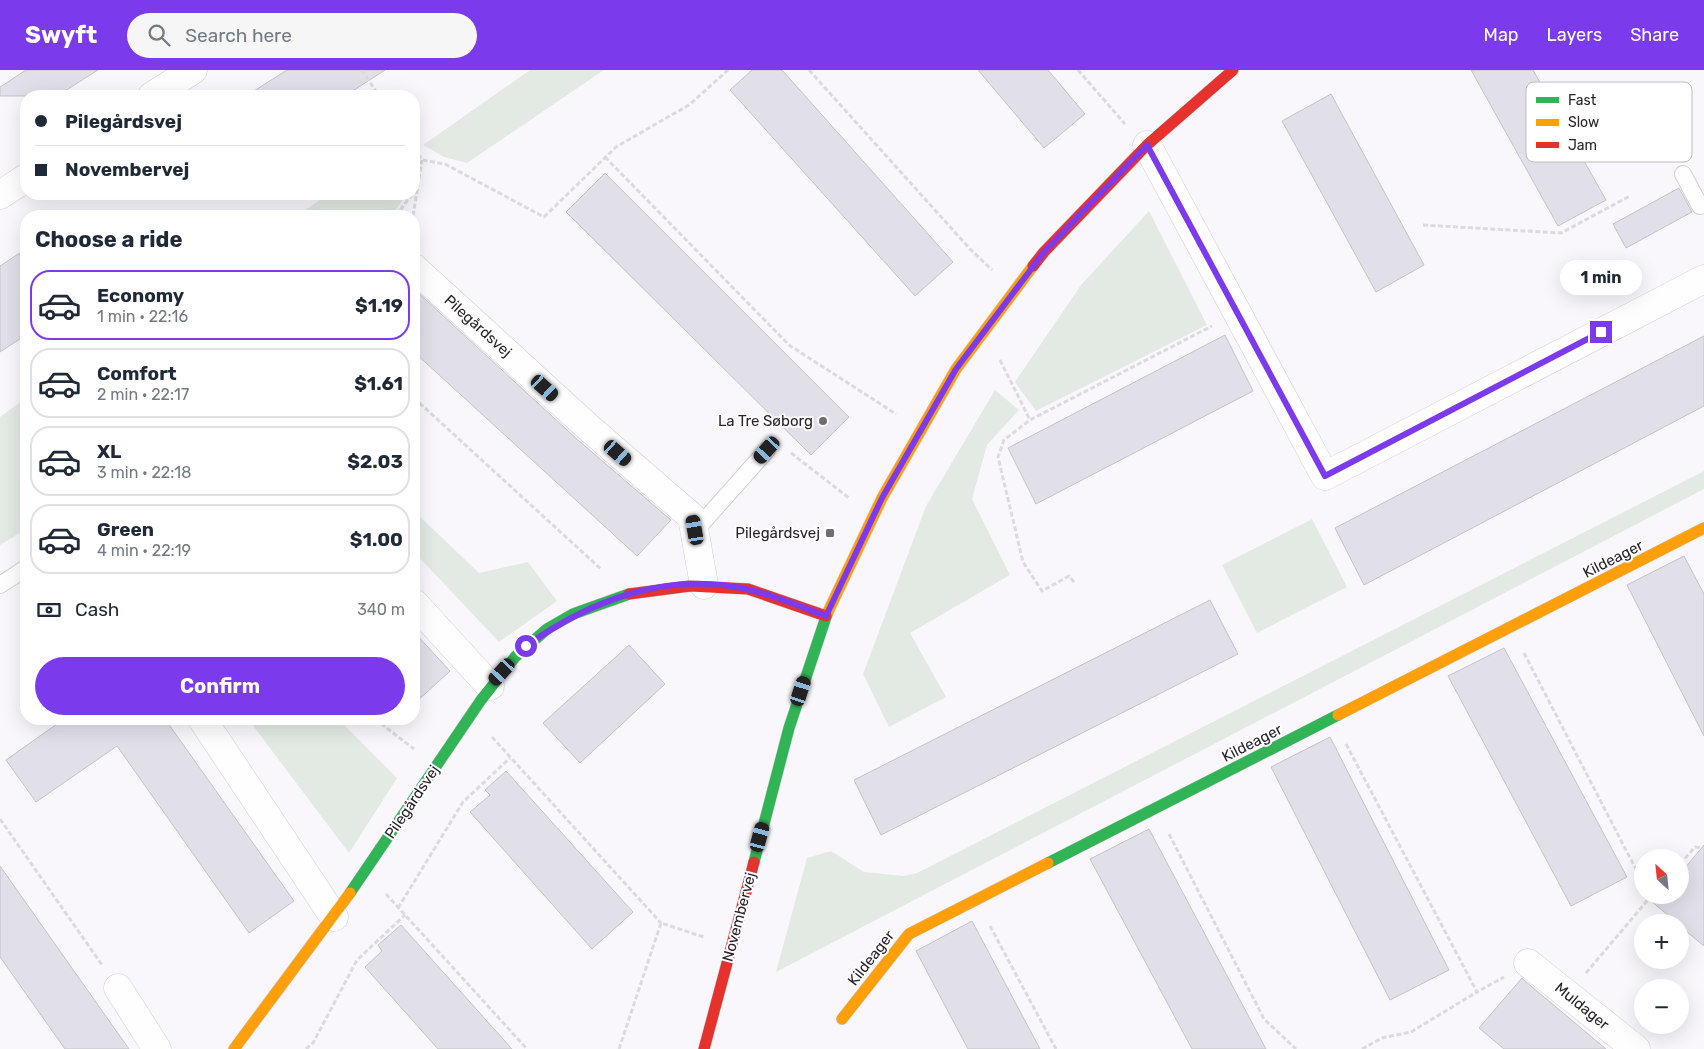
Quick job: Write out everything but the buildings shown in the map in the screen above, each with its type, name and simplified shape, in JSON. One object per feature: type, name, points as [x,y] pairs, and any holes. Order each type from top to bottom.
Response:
[{"type":"street","points":[[161,90],[193,70]]},
{"type":"street","name":"Novembervej","points":[[704,1049],[789,728],[826,616],[873,518],[956,369],[1044,252],[1146,146],[1233,70]]},
{"type":"street","points":[[1146,146],[1325,476],[1704,279]]},
{"type":"street","points":[[0,195],[20,182]]},
{"type":"street","name":"Pilegårdsvej","points":[[420,273],[589,428],[692,517],[704,585]]},
{"type":"street","name":"Kildeager","points":[[842,1019],[909,934],[1512,628],[1704,528]]},
{"type":"street","name":"Pilegårdsvej","points":[[234,1049],[366,872],[490,686],[526,646],[557,624],[591,606],[628,594],[666,586],[704,585],[750,590],[826,616]]},
{"type":"street","points":[[420,610],[490,686]]},
{"type":"street","points":[[206,725],[334,917]]},
{"type":"street","name":"Muldager","points":[[1528,963],[1636,1049]]},
{"type":"street","points":[[118,988],[157,1049]]},
{"type":"lane","points":[[1683,174],[1700,206],[1704,204]]},
{"type":"lane","points":[[695,530],[767,450]]},
{"type":"lane","points":[[0,585],[20,572]]},
{"type":"path","points":[[362,70],[375,90]]},
{"type":"path","points":[[422,160],[445,164],[544,217],[616,147],[689,105],[728,70]]},
{"type":"path","points":[[809,70],[970,249],[1015,291]]},
{"type":"path","points":[[1078,70],[1146,146]]},
{"type":"path","points":[[420,157],[422,160],[420,172]]},
{"type":"path","points":[[605,157],[790,345],[922,430]]},
{"type":"path","points":[[1423,225],[1561,233],[1630,196]]},
{"type":"path","points":[[1074,582],[1069,576],[1042,591],[1023,562],[998,457],[1004,440],[1030,420],[1237,313]]},
{"type":"path","points":[[986,330],[1030,420]]},
{"type":"path","points":[[420,403],[628,594]]},
{"type":"path","points":[[767,450],[778,442],[873,518]]},
{"type":"path","points":[[1512,628],[1634,865]]},
{"type":"path","points":[[471,714],[662,923],[731,946]]},
{"type":"path","points":[[1333,719],[1477,992]]},
{"type":"path","points":[[383,725],[437,765]]},
{"type":"path","points":[[398,908],[462,802],[510,758]]},
{"type":"path","points":[[1156,809],[1264,1020],[1296,1049]]},
{"type":"path","points":[[0,819],[118,988]]},
{"type":"path","points":[[1689,853],[1694,847],[1704,848]]},
{"type":"path","points":[[366,872],[527,1049]]},
{"type":"path","points":[[976,900],[1056,1049]]},
{"type":"path","points":[[1568,995],[1644,904]]},
{"type":"path","points":[[306,1049],[313,1043],[356,960],[405,915]]},
{"type":"path","points":[[619,1049],[662,923]]},
{"type":"path","points":[[1362,1049],[1382,1038],[1411,1032],[1528,963]]},
{"type":"shaded area","points":[[530,70],[604,70],[467,163],[444,157],[423,145]]},
{"type":"shaded area","points":[[320,200],[403,200],[395,210],[305,210]]},
{"type":"shaded area","points":[[1149,211],[1207,325],[1036,411],[1015,382],[1081,285]]},
{"type":"shaded area","points":[[995,390],[1019,410],[987,445],[972,499],[1010,575],[910,633],[946,697],[889,727],[863,674],[926,506]]},
{"type":"shaded area","points":[[20,402],[20,533],[0,545],[0,417]]},
{"type":"shaded area","points":[[1704,471],[1704,489],[776,972],[807,858],[831,851],[864,872],[904,876],[917,873]]},
{"type":"shaded area","points":[[420,517],[479,573],[528,562],[557,601],[499,642],[420,558]]},
{"type":"shaded area","points":[[1312,519],[1347,587],[1257,633],[1222,565]]},
{"type":"shaded area","points":[[253,725],[344,725],[397,778],[349,853]]},
{"type":"traffic: fast","points":[[350,893],[481,700],[515,657],[547,629],[573,614],[629,594]]},
{"type":"traffic: fast","points":[[754,862],[789,728],[827,614]]},
{"type":"traffic: fast","points":[[1048,863],[1338,715]]},
{"type":"traffic: slow","points":[[827,614],[882,498],[956,369],[1033,266]]},
{"type":"traffic: slow","points":[[1338,715],[1704,528]]},
{"type":"traffic: slow","points":[[842,1019],[909,934],[1048,863]]},
{"type":"traffic: slow","points":[[234,1049],[350,893]]},
{"type":"traffic: jam","points":[[1033,266],[1044,252],[1147,145],[1233,70]]},
{"type":"traffic: jam","points":[[629,594],[690,586],[748,589],[826,616]]},
{"type":"traffic: jam","points":[[704,1049],[754,862]]},
{"type":"place","name":"La Tre Søborg","points":[[823,421]]},
{"type":"place","name":"Pilegårdsvej","points":[[830,533]]},
{"type":"route","points":[[526,646],[557,624],[591,606],[628,594],[666,586],[704,585],[750,590],[826,616],[882,498],[956,369],[1044,252],[1147,145],[1325,476],[1601,332]]}]
